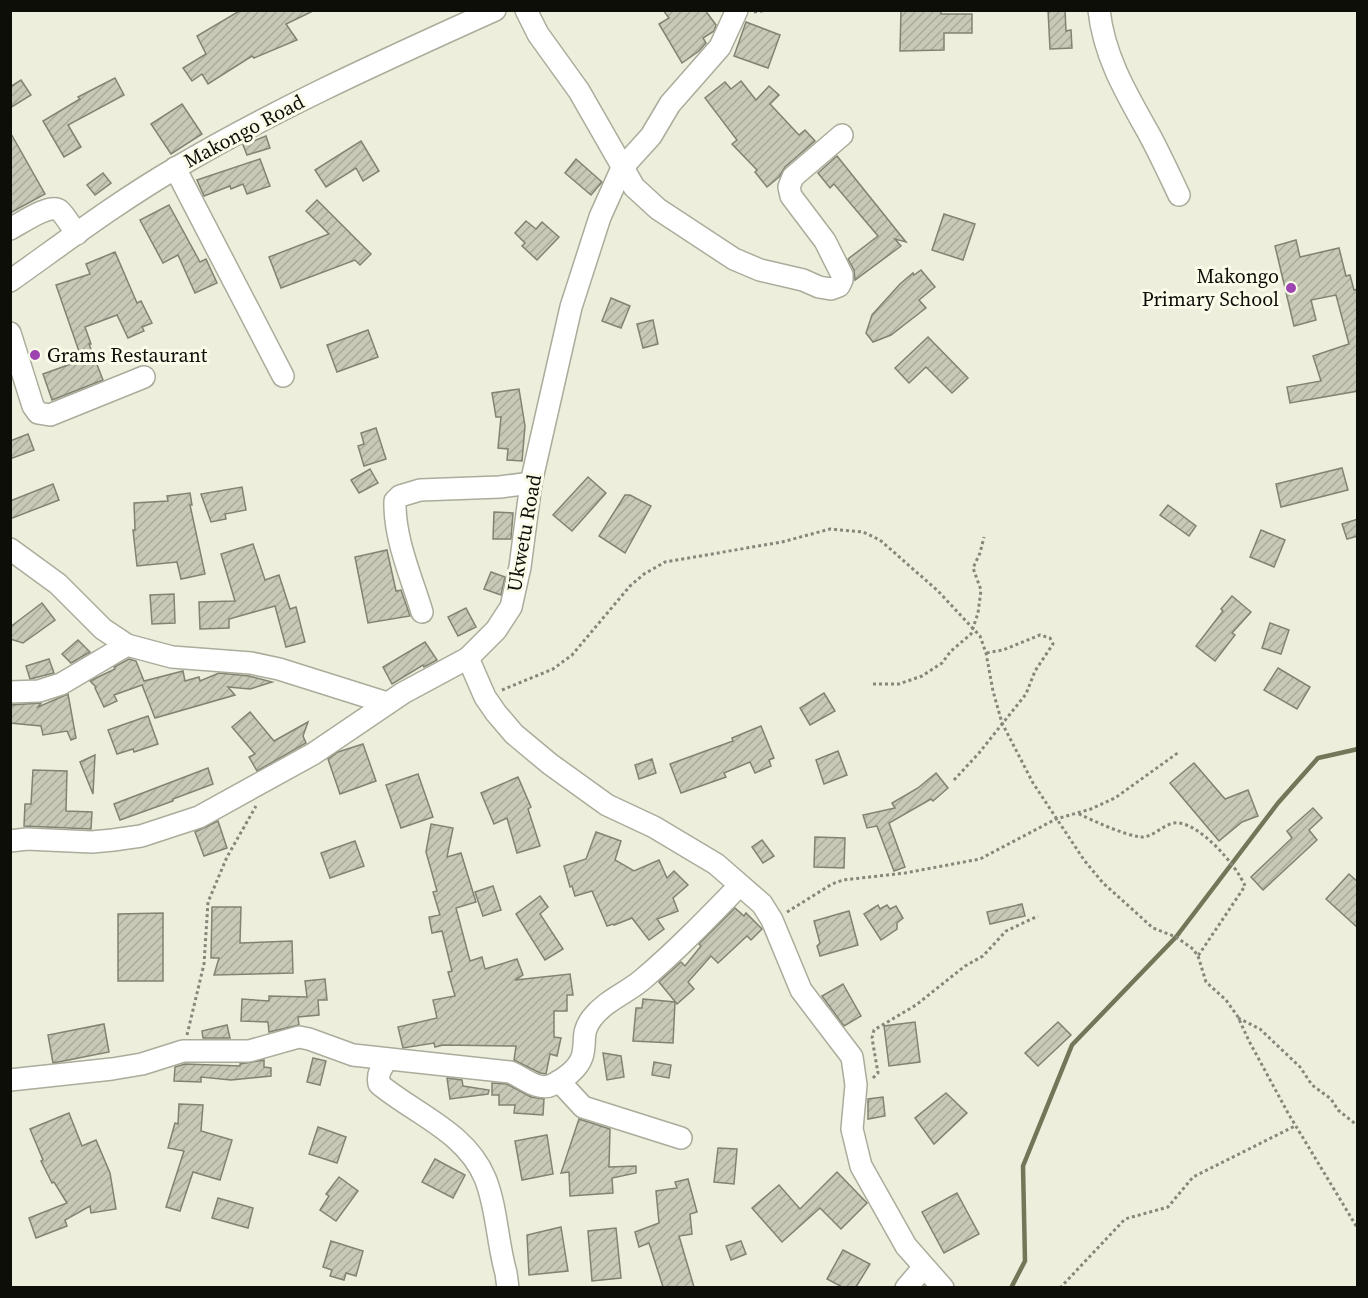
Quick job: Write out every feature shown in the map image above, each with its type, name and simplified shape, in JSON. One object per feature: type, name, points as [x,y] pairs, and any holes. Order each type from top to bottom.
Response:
[{"type":"street","name":"Makongo Road","points":[[10,281],[175,168],[295,102],[495,10]]},
{"type":"street","points":[[526,10],[538,34],[579,91],[634,187],[658,209],[734,259],[760,270],[803,280],[819,287],[831,289],[839,286],[842,275],[825,241],[791,196],[789,187],[793,177],[842,135]]},
{"type":"street","name":"Ukwetu Road","points":[[10,841],[27,839],[92,842],[113,840],[141,836],[199,817],[278,775],[387,703],[468,658],[496,630],[511,607],[520,567],[531,483],[572,307],[600,217],[622,168],[651,136],[670,104],[720,47],[737,10]]},
{"type":"street","points":[[1099,10],[1107,48],[1121,86],[1179,195]]},
{"type":"street","points":[[175,168],[283,376]]},
{"type":"street","points":[[10,229],[46,209],[53,208],[58,209],[77,234]]},
{"type":"street","points":[[10,333],[33,406],[38,412],[50,415],[144,377]]},
{"type":"street","points":[[422,612],[400,541],[395,516],[395,501],[400,496],[420,490],[531,483]]},
{"type":"street","points":[[10,549],[58,584],[103,629],[127,645],[172,657],[250,663],[279,669],[387,703]]},
{"type":"street","points":[[10,692],[39,692],[61,684],[127,645]]},
{"type":"street","points":[[468,658],[485,698],[514,734],[550,764],[607,805],[654,827],[716,864],[762,904],[772,920],[801,990],[852,1058],[856,1084],[852,1129],[861,1166],[906,1246],[943,1287]]},
{"type":"street","points":[[10,1080],[142,1064],[183,1051],[249,1051],[299,1037],[353,1055],[510,1072],[539,1086],[547,1087],[568,1076],[582,1058],[584,1033],[592,1018],[609,1001],[642,980],[739,886]]},
{"type":"street","points":[[387,1060],[380,1070],[379,1084],[454,1137],[476,1159],[486,1179],[508,1287]]},
{"type":"street","points":[[559,1081],[583,1107],[681,1138]]},
{"type":"street","points":[[906,1287],[924,1267]]},
{"type":"path","points":[[485,698],[553,669],[572,655],[630,585],[665,562],[782,542],[830,529],[862,532],[880,540],[938,591],[980,636],[1002,723],[1033,783],[1084,860],[1103,883],[1153,928],[1187,943],[1198,956],[1206,982],[1226,1000],[1238,1017],[1262,1067],[1295,1126],[1358,1229]]},
{"type":"path","points":[[873,684],[899,684],[929,672],[942,663],[951,651],[968,637],[974,628],[981,590],[973,568],[984,537]]},
{"type":"path","points":[[954,780],[979,753],[1026,694],[1035,671],[1052,642],[1050,638],[1040,634],[1003,650],[986,653]]},
{"type":"path","points":[[772,920],[806,902],[831,884],[843,880],[970,862],[998,851],[1056,819],[1077,814],[1115,798],[1179,752]]},
{"type":"path","points":[[183,1051],[204,964],[208,902],[227,857],[258,801]]},
{"type":"path","points":[[1077,814],[1139,837],[1150,835],[1171,824],[1186,824],[1203,834],[1220,850],[1245,886],[1198,956]]},
{"type":"path","points":[[870,1081],[878,1073],[872,1038],[874,1030],[916,1005],[965,966],[983,956],[1006,931],[1038,916]]},
{"type":"path","points":[[1238,1017],[1260,1029],[1300,1067],[1312,1085],[1331,1099],[1338,1110],[1358,1126]]},
{"type":"path","points":[[1060,1287],[1125,1219],[1168,1207],[1193,1177],[1295,1126]]},
{"type":"building","points":[[241,10],[315,10],[286,24],[297,40],[254,58],[252,56],[208,84],[202,74],[192,81],[183,68],[206,54],[197,36]]},
{"type":"building","points":[[663,10],[705,10],[716,25],[714,31],[703,38],[706,43],[699,51],[682,63],[659,24],[669,18]]},
{"type":"building","points":[[901,10],[941,10],[941,14],[972,14],[972,33],[944,33],[944,50],[900,51]]},
{"type":"building","points":[[1048,10],[1065,10],[1066,31],[1071,30],[1072,48],[1050,49]]},
{"type":"building","points":[[746,22],[780,35],[768,68],[734,56]]},
{"type":"building","points":[[115,78],[124,95],[68,125],[81,147],[64,157],[43,121],[80,99],[78,97]]},
{"type":"building","points":[[21,80],[31,95],[10,108],[10,87]]},
{"type":"building","points":[[741,81],[756,100],[769,86],[779,95],[770,104],[799,135],[805,130],[815,141],[785,167],[779,177],[767,187],[755,172],[757,170],[732,144],[737,140],[705,98],[725,82],[731,89]]},
{"type":"building","points":[[182,104],[202,134],[171,154],[151,124]]},
{"type":"building","points":[[10,132],[45,194],[10,213]]},
{"type":"building","points":[[266,136],[270,148],[247,155],[243,145]]},
{"type":"building","points":[[361,141],[379,171],[363,181],[356,168],[326,187],[315,170]]},
{"type":"building","points":[[837,156],[906,242],[895,239],[901,246],[855,280],[854,270],[848,259],[878,236],[834,184],[830,188],[818,173]]},
{"type":"building","points":[[260,159],[270,186],[247,194],[243,184],[231,189],[230,186],[204,196],[197,180]]},
{"type":"building","points":[[576,159],[602,182],[591,195],[565,173]]},
{"type":"building","points":[[103,173],[111,183],[95,195],[87,185]]},
{"type":"building","points":[[317,200],[371,254],[360,265],[355,260],[281,288],[269,257],[329,234],[306,211]]},
{"type":"building","points":[[169,205],[200,262],[206,259],[217,283],[195,293],[178,255],[163,263],[140,220]]},
{"type":"building","points":[[944,214],[975,224],[963,260],[932,250]]},
{"type":"building","points":[[526,221],[536,229],[542,222],[559,237],[537,260],[522,246],[525,243],[515,233]]},
{"type":"building","points":[[1296,240],[1300,257],[1339,248],[1346,276],[1350,275],[1354,290],[1358,289],[1358,391],[1290,403],[1287,387],[1321,381],[1313,356],[1349,344],[1336,295],[1311,300],[1316,320],[1294,326],[1275,246]]},
{"type":"building","points":[[115,252],[137,303],[141,301],[152,323],[142,327],[144,331],[128,338],[117,315],[85,327],[103,380],[52,400],[43,374],[82,360],[56,285],[90,274],[86,264]]},
{"type":"building","points":[[921,270],[935,287],[919,300],[926,308],[891,335],[873,342],[866,333],[872,315],[900,284],[913,273],[914,275]]},
{"type":"building","points":[[611,298],[630,306],[621,328],[602,321]]},
{"type":"building","points":[[653,320],[658,344],[643,348],[637,324]]},
{"type":"building","points":[[368,330],[378,357],[337,372],[327,345]]},
{"type":"building","points":[[928,337],[968,378],[952,393],[926,367],[909,383],[895,368]]},
{"type":"building","points":[[519,389],[525,426],[522,461],[507,460],[508,449],[498,448],[501,417],[496,417],[492,393]]},
{"type":"building","points":[[376,428],[386,459],[364,466],[358,446],[364,444],[361,433]]},
{"type":"building","points":[[28,434],[34,450],[10,459],[10,441]]},
{"type":"building","points":[[1342,468],[1348,490],[1281,507],[1276,484]]},
{"type":"building","points":[[370,469],[378,483],[359,493],[351,480]]},
{"type":"building","points":[[588,477],[606,493],[572,531],[553,515]]},
{"type":"building","points":[[53,484],[59,500],[10,519],[10,501]]},
{"type":"building","points":[[242,487],[246,510],[225,514],[226,519],[211,522],[201,494]]},
{"type":"building","points":[[190,493],[192,505],[190,505],[205,574],[181,579],[177,562],[137,566],[133,530],[135,530],[134,503],[168,501],[167,496]]},
{"type":"building","points":[[625,495],[630,495],[651,506],[625,553],[599,536]]},
{"type":"building","points":[[1168,505],[1196,526],[1189,536],[1160,515]]},
{"type":"building","points":[[494,512],[513,513],[511,539],[493,539]]},
{"type":"building","points":[[1358,519],[1358,536],[1347,539],[1342,524]]},
{"type":"building","points":[[1261,530],[1285,540],[1274,567],[1250,557]]},
{"type":"building","points":[[253,544],[265,580],[279,575],[290,609],[296,607],[305,642],[286,647],[275,606],[229,619],[229,628],[200,629],[199,602],[235,601],[221,554]]},
{"type":"building","points":[[387,550],[396,591],[401,590],[410,616],[368,623],[355,557]]},
{"type":"building","points":[[491,572],[505,577],[501,595],[484,589]]},
{"type":"building","points":[[174,594],[175,623],[152,624],[150,595]]},
{"type":"building","points":[[1232,596],[1251,612],[1232,633],[1235,635],[1215,661],[1196,646]]},
{"type":"building","points":[[42,603],[55,620],[23,643],[10,639],[10,627]]},
{"type":"building","points":[[466,608],[476,627],[458,636],[448,617]]},
{"type":"building","points":[[1270,623],[1289,630],[1281,654],[1262,648]]},
{"type":"building","points":[[78,640],[90,652],[71,663],[62,654]]},
{"type":"building","points":[[425,642],[437,660],[424,667],[423,665],[392,684],[383,667]]},
{"type":"building","points":[[49,659],[54,673],[30,679],[26,666]]},
{"type":"building","points":[[129,659],[136,661],[144,681],[183,671],[185,681],[199,677],[200,681],[219,673],[249,676],[272,682],[250,689],[228,687],[235,695],[155,718],[142,685],[114,695],[117,701],[104,707],[96,687],[90,681],[115,669],[114,667]]},
{"type":"building","points":[[1278,668],[1310,687],[1297,709],[1264,690]]},
{"type":"building","points":[[824,693],[835,711],[810,725],[800,708]]},
{"type":"building","points":[[68,694],[76,738],[71,740],[67,731],[43,735],[41,726],[10,723],[10,705],[41,703],[38,707]]},
{"type":"building","points":[[250,712],[274,741],[308,722],[303,736],[306,743],[257,771],[249,757],[255,754],[232,727]]},
{"type":"building","points":[[148,716],[158,744],[134,752],[133,749],[117,754],[108,730]]},
{"type":"building","points":[[761,726],[774,758],[769,760],[771,766],[755,773],[750,762],[724,773],[726,777],[681,793],[670,764],[733,741],[732,738]]},
{"type":"building","points":[[363,744],[376,781],[340,794],[328,759],[338,752]]},
{"type":"building","points":[[838,751],[847,775],[824,784],[816,760]]},
{"type":"building","points":[[95,755],[93,794],[80,762]]},
{"type":"building","points":[[652,759],[656,773],[639,779],[635,765]]},
{"type":"building","points":[[1194,763],[1225,799],[1248,790],[1258,816],[1242,822],[1219,841],[1170,783]]},
{"type":"building","points":[[208,768],[213,784],[120,820],[114,804]]},
{"type":"building","points":[[33,770],[67,771],[66,811],[92,812],[91,829],[24,826],[25,804],[31,804]]},
{"type":"building","points":[[936,773],[948,788],[933,801],[931,799],[889,823],[905,867],[894,871],[877,826],[867,828],[863,815],[895,808],[892,803],[918,788]]},
{"type":"building","points":[[418,774],[433,817],[401,828],[386,785]]},
{"type":"building","points":[[518,777],[531,807],[528,809],[540,846],[517,853],[507,818],[494,824],[481,793]]},
{"type":"building","points":[[1313,808],[1322,818],[1309,830],[1317,840],[1263,890],[1251,877],[1292,838],[1287,831]]},
{"type":"building","points":[[218,821],[227,848],[204,856],[195,832]]},
{"type":"building","points":[[431,824],[453,828],[447,857],[461,853],[476,902],[456,908],[470,961],[482,957],[485,969],[517,959],[523,975],[515,980],[570,974],[573,995],[567,995],[567,1011],[554,1011],[554,1037],[561,1038],[557,1056],[550,1054],[546,1074],[514,1060],[516,1046],[443,1045],[435,1047],[434,1043],[403,1048],[398,1027],[437,1018],[433,1000],[455,996],[448,972],[452,971],[442,931],[432,933],[429,917],[440,915],[433,892],[437,891],[426,852]]},
{"type":"building","points":[[596,832],[621,841],[615,860],[634,871],[659,860],[667,878],[674,871],[688,885],[673,898],[678,911],[657,919],[664,929],[649,940],[632,918],[607,926],[592,891],[575,896],[572,886],[570,887],[564,866],[586,859]]},
{"type":"building","points":[[815,837],[845,838],[844,868],[814,867]]},
{"type":"building","points":[[762,840],[774,856],[763,863],[752,847]]},
{"type":"building","points":[[355,841],[364,866],[330,878],[321,853]]},
{"type":"building","points":[[1349,874],[1358,882],[1358,928],[1326,899]]},
{"type":"building","points":[[493,886],[501,910],[483,916],[475,892]]},
{"type":"building","points":[[540,896],[548,907],[540,914],[563,949],[545,960],[516,914]]},
{"type":"building","points":[[1022,904],[1025,916],[990,924],[987,912]]},
{"type":"building","points":[[878,905],[880,909],[887,905],[890,909],[896,906],[903,918],[897,923],[897,929],[881,940],[864,914]]},
{"type":"building","points":[[212,907],[241,907],[240,943],[292,941],[293,973],[214,975],[219,958],[211,958]]},
{"type":"building","points":[[735,908],[744,916],[746,913],[762,929],[751,940],[747,936],[718,963],[711,956],[688,982],[694,989],[677,1004],[659,982],[681,962],[685,966],[701,946],[699,944]]},
{"type":"building","points":[[849,911],[858,945],[820,956],[817,946],[820,943],[814,921]]},
{"type":"building","points":[[163,913],[163,981],[118,981],[118,914]]},
{"type":"building","points":[[325,979],[327,1000],[318,1000],[319,1015],[298,1017],[299,1025],[269,1032],[268,1022],[241,1021],[242,999],[269,1001],[269,996],[307,997],[305,981]]},
{"type":"building","points":[[843,984],[861,1016],[844,1026],[822,996]]},
{"type":"building","points":[[643,999],[675,1002],[673,1043],[633,1041],[636,1008],[642,1008]]},
{"type":"building","points":[[915,1022],[920,1062],[889,1066],[884,1026]]},
{"type":"building","points":[[1058,1022],[1071,1035],[1038,1066],[1025,1053]]},
{"type":"building","points":[[104,1024],[109,1052],[53,1063],[48,1035]]},
{"type":"building","points":[[227,1025],[230,1038],[203,1038],[202,1031]]},
{"type":"building","points":[[603,1053],[621,1056],[624,1077],[607,1080]]},
{"type":"building","points":[[313,1058],[326,1061],[320,1085],[307,1082]]},
{"type":"building","points":[[264,1060],[264,1067],[271,1068],[271,1076],[231,1080],[201,1077],[201,1082],[174,1081],[175,1067],[185,1064],[240,1066],[240,1064]]},
{"type":"building","points":[[654,1062],[671,1065],[669,1078],[652,1075]]},
{"type":"building","points":[[447,1078],[462,1080],[463,1086],[489,1090],[488,1094],[450,1099]]},
{"type":"building","points":[[492,1083],[507,1084],[531,1097],[544,1099],[543,1115],[514,1113],[515,1105],[499,1105],[499,1095],[492,1095]]},
{"type":"building","points":[[946,1093],[967,1113],[934,1144],[915,1118]]},
{"type":"building","points":[[883,1097],[885,1116],[868,1119],[868,1099]]},
{"type":"building","points":[[179,1104],[203,1105],[201,1131],[232,1140],[220,1180],[193,1172],[180,1211],[166,1207],[184,1151],[168,1148],[175,1123],[178,1124]]},
{"type":"building","points":[[69,1113],[82,1146],[96,1140],[110,1173],[116,1209],[91,1213],[90,1206],[65,1220],[67,1226],[36,1238],[29,1218],[67,1203],[54,1182],[52,1183],[41,1161],[43,1160],[30,1129]]},
{"type":"building","points":[[579,1119],[610,1129],[609,1167],[636,1166],[636,1173],[612,1178],[613,1193],[570,1196],[569,1172],[561,1173]]},
{"type":"building","points":[[318,1127],[346,1137],[337,1163],[309,1154]]},
{"type":"building","points":[[547,1135],[553,1174],[522,1180],[515,1141]]},
{"type":"building","points":[[718,1148],[737,1149],[734,1184],[714,1182]]},
{"type":"building","points":[[435,1159],[465,1175],[453,1198],[422,1182]]},
{"type":"building","points":[[837,1172],[867,1203],[841,1229],[820,1208],[782,1242],[752,1208],[779,1185],[800,1209]]},
{"type":"building","points":[[339,1177],[358,1191],[336,1221],[320,1210],[329,1196],[326,1194]]},
{"type":"building","points":[[688,1179],[697,1212],[690,1214],[692,1234],[679,1236],[694,1287],[663,1287],[649,1243],[639,1247],[635,1232],[659,1223],[656,1191],[677,1188],[675,1182]]},
{"type":"building","points":[[957,1193],[979,1234],[944,1253],[922,1212]]},
{"type":"building","points":[[218,1198],[253,1208],[248,1228],[212,1218]]},
{"type":"building","points":[[561,1227],[568,1271],[529,1275],[527,1235]]},
{"type":"building","points":[[616,1228],[621,1278],[592,1281],[588,1231]]},
{"type":"building","points":[[331,1241],[363,1251],[356,1276],[346,1273],[344,1280],[330,1276],[332,1270],[323,1267]]},
{"type":"building","points":[[741,1241],[746,1254],[731,1260],[726,1246]]},
{"type":"building","points":[[843,1250],[870,1264],[856,1287],[842,1287],[827,1279]]},
{"type":"waterway","points":[[1011,1288],[1025,1261],[1023,1166],[1072,1045],[1176,937],[1278,803],[1318,758],[1358,749]]},
{"type":"place","name":"Makongo Primary School","points":[[1291,288]]},
{"type":"place","name":"Grams Restaurant","points":[[35,355]]}]
